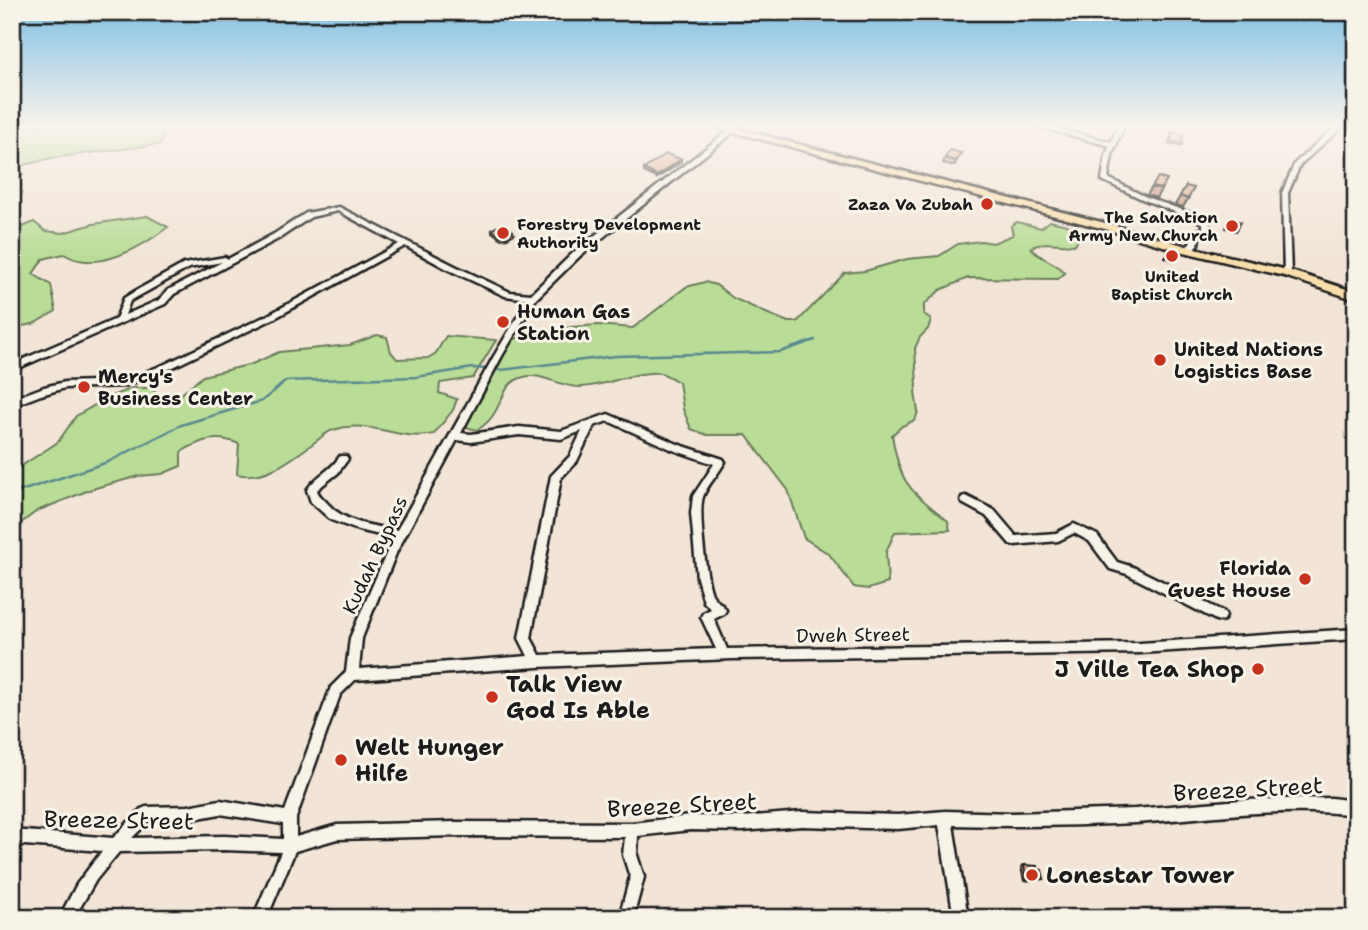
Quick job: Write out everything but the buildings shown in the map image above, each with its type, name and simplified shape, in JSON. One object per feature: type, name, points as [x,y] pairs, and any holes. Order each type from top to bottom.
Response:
[{"type":"highway","points":[[888,169],[1188,250],[1287,272],[1356,296]]},
{"type":"street","name":"Kudah Bypass","points":[[352,675],[356,638],[399,535],[533,297],[578,253],[684,169]]},
{"type":"street","points":[[1107,169],[1104,178],[1166,207],[1207,222],[1206,229],[1197,232],[1194,244],[1188,250]]},
{"type":"street","points":[[1287,272],[1285,193],[1295,169]]},
{"type":"street","points":[[12,368],[162,302],[171,292],[277,236],[309,215],[339,209],[508,294],[533,297]]},
{"type":"street","points":[[12,402],[49,389],[81,383],[117,384],[167,367],[218,344],[406,243]]},
{"type":"street","points":[[119,321],[127,300],[177,271],[187,266],[209,264],[243,254]]},
{"type":"street","points":[[456,436],[471,438],[519,431],[561,435],[608,417],[664,444],[720,462],[698,496],[695,513],[702,578],[708,598],[720,610],[707,617],[724,654]]},
{"type":"street","points":[[537,662],[525,638],[556,476],[574,458],[590,424]]},
{"type":"street","points":[[343,459],[333,475],[316,483],[312,490],[315,499],[325,504],[331,515],[347,522],[399,535]]},
{"type":"street","points":[[966,500],[990,513],[1014,541],[1058,537],[1074,528],[1093,538],[1114,566],[1129,570],[1220,616]]},
{"type":"street","name":"Dweh Street","points":[[352,675],[537,662],[724,654],[1140,648],[1356,634]]},
{"type":"street","points":[[260,918],[290,846],[289,818],[335,691],[352,675]]},
{"type":"street","name":"Breeze Street","points":[[12,837],[114,845],[224,843],[290,846],[337,832],[456,829],[632,830],[690,823],[742,824],[802,818],[898,822],[945,818],[1013,820],[1135,816],[1254,807],[1331,805],[1356,808]]},
{"type":"street","points":[[66,918],[81,888],[114,845],[145,814],[188,813],[220,807],[289,818]]},
{"type":"street","points":[[945,818],[961,918]]},
{"type":"street","points":[[626,918],[637,877],[630,855],[632,830]]},
{"type":"green space","points":[[12,169],[22,169],[23,174],[12,182]]},
{"type":"green space","points":[[147,216],[168,227],[145,243],[118,256],[90,261],[64,254],[43,259],[33,274],[51,285],[56,311],[33,324],[12,328],[12,232],[34,222],[45,231],[63,233],[93,224]]},
{"type":"green space","points":[[1050,221],[1079,228],[1074,245],[1045,243],[1031,247],[1038,255],[1065,273],[1058,279],[968,278],[940,290],[924,305],[924,314],[931,320],[915,348],[918,412],[915,420],[892,435],[903,477],[916,493],[948,521],[950,530],[895,532],[886,552],[888,583],[868,589],[854,587],[829,554],[804,538],[788,490],[746,435],[707,435],[691,429],[683,409],[679,382],[662,374],[641,374],[579,387],[540,377],[524,377],[516,380],[506,390],[492,417],[485,424],[477,430],[466,427],[465,419],[510,341],[525,335],[597,325],[633,328],[686,287],[705,282],[716,285],[733,298],[766,313],[788,322],[797,322],[845,273],[865,271],[907,259],[939,256],[958,244],[981,241],[993,243],[1013,235],[1011,226],[1017,222],[1041,228]]},
{"type":"green space","points":[[377,335],[387,337],[391,352],[397,359],[428,358],[436,353],[446,336],[496,340],[473,378],[440,383],[439,393],[457,399],[453,410],[434,434],[408,435],[360,427],[333,430],[279,467],[248,475],[237,474],[239,444],[223,439],[209,440],[181,452],[181,466],[162,474],[139,476],[92,489],[37,511],[12,530],[12,472],[58,442],[76,416],[109,397],[133,388],[152,388],[158,396],[179,396],[203,376],[252,364],[279,352],[350,345]]},
{"type":"waterway","points":[[12,494],[108,462],[181,425],[262,401],[286,381],[416,377],[473,368],[501,370],[616,356],[780,352],[815,340]]},
{"type":"place","name":"Zaza Va Zubah","points":[[987,204]]},
{"type":"place","name":"The Salvation Army New Church","points":[[1232,226]]},
{"type":"place","name":"Forestry Development Authority","points":[[503,233]]},
{"type":"place","name":"United Baptist Church","points":[[1172,256]]},
{"type":"place","name":"Human Gas Station","points":[[503,322]]},
{"type":"place","name":"United Nations Logistics Base","points":[[1160,360]]},
{"type":"place","name":"Mercy's Business Center","points":[[84,387]]},
{"type":"place","name":"Florida Guest House","points":[[1305,579]]},
{"type":"place","name":"J Ville Tea Shop","points":[[1258,669]]},
{"type":"place","name":"Talk View God Is Able","points":[[492,697]]},
{"type":"place","name":"Welt Hunger Hilfe","points":[[341,760]]},
{"type":"place","name":"Lonestar Tower","points":[[1032,875]]}]
